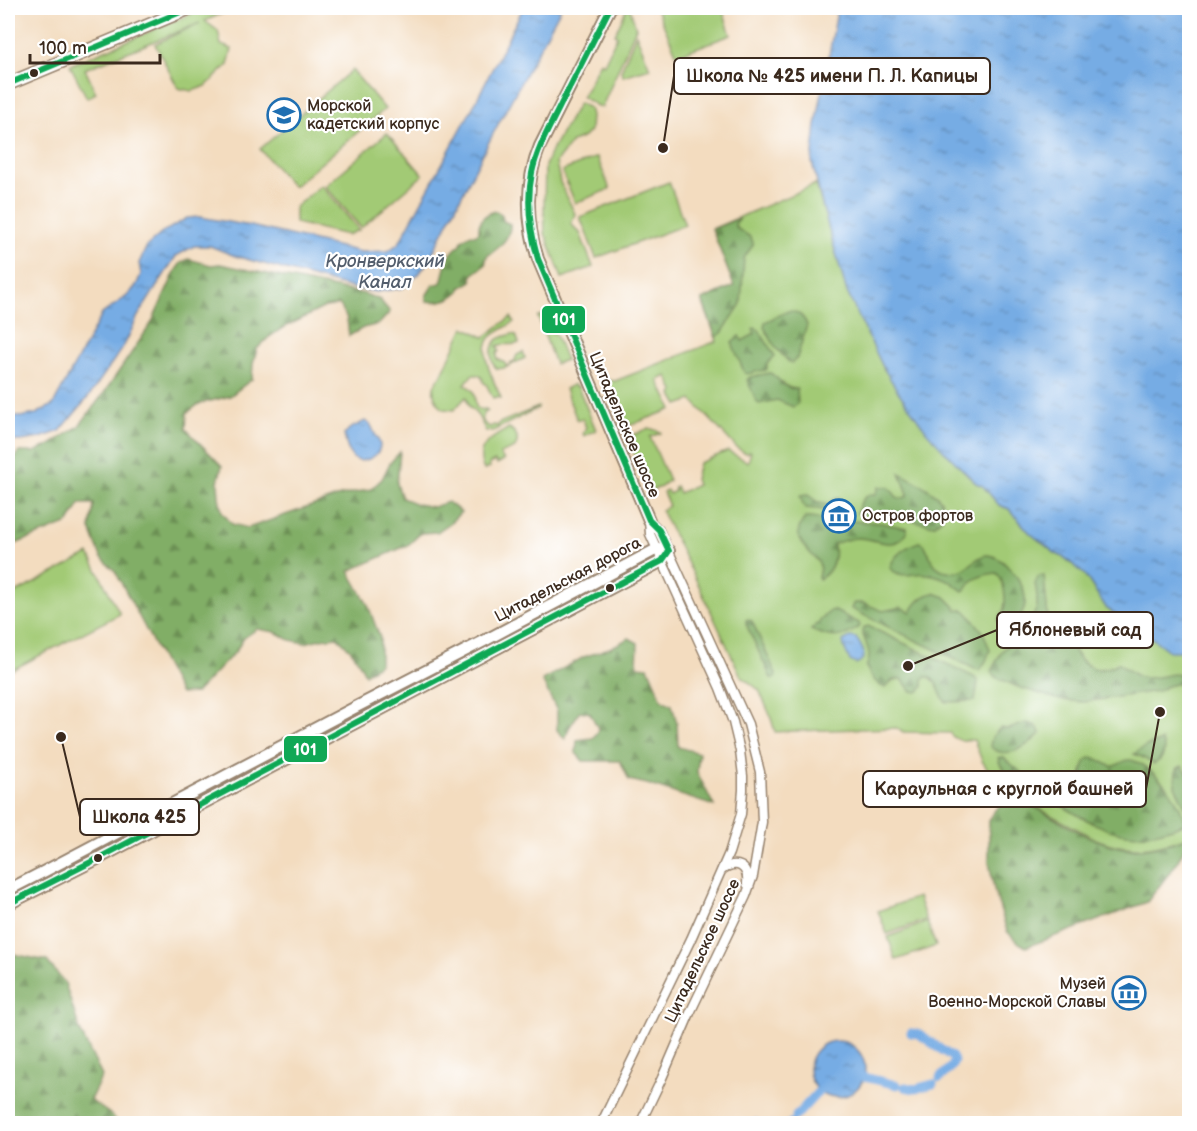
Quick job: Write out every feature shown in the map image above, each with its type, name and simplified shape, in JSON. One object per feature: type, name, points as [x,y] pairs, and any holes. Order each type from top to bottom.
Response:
[{"type":"main road","points":[[8,84],[190,8]]},
{"type":"street","name":"Цитадельское шоссе","points":[[601,1124],[691,939],[721,871],[741,814],[743,776],[740,751],[720,688],[650,534],[649,520],[534,246],[530,221],[529,184],[535,157],[610,8]]},
{"type":"street","name":"Цитадельское шоссе","points":[[640,1124],[746,896],[753,876],[762,822],[760,772],[754,742],[742,709],[659,530],[649,520]]},
{"type":"street","name":"Цитадельская дорога","points":[[8,890],[657,549],[669,551],[662,561],[8,904]]},
{"type":"street","points":[[721,871],[734,864],[743,869],[748,877],[746,896]]},
{"type":"green space","points":[[205,8],[232,9],[205,21],[218,31],[221,45],[232,49],[228,65],[206,86],[192,91],[178,88],[155,44],[200,23],[85,69],[96,93],[87,98],[70,65]]},
{"type":"green space","points":[[627,8],[630,8],[636,28],[602,107],[597,106],[582,97],[600,62],[604,64]]},
{"type":"green space","points":[[656,8],[722,8],[731,35],[677,55]]},
{"type":"green space","points":[[636,34],[650,68],[623,76],[621,71]]},
{"type":"green space","points":[[352,70],[385,109],[293,187],[260,149]]},
{"type":"green space","points":[[579,103],[589,108],[590,131],[584,137],[572,142],[556,162],[560,182],[575,214],[571,224],[580,233],[593,267],[562,278],[545,233],[545,166],[551,151]]},
{"type":"green space","points":[[387,133],[423,175],[361,228],[325,186]]},
{"type":"green space","points":[[597,157],[610,189],[575,203],[562,171]]},
{"type":"green space","points":[[669,182],[685,225],[596,258],[580,217]]},
{"type":"green space","name":"Остров фортов","points":[[816,184],[847,292],[884,369],[976,483],[983,486],[999,505],[1009,509],[1030,533],[1085,575],[1107,609],[1189,651],[1189,837],[1143,848],[1121,847],[1096,839],[1011,794],[988,770],[974,740],[957,739],[950,733],[903,732],[897,728],[775,732],[759,690],[741,676],[661,510],[669,506],[663,492],[667,490],[669,494],[675,491],[676,486],[679,493],[697,485],[695,479],[699,463],[728,451],[748,462],[751,452],[745,453],[737,448],[692,400],[678,405],[672,395],[674,391],[667,376],[658,380],[672,409],[623,428],[600,374],[607,380],[615,381],[717,341],[702,300],[734,286],[712,229]]},
{"type":"green space","points":[[321,185],[359,230],[347,235],[295,223],[295,207]]},
{"type":"green space","points":[[495,211],[501,214],[503,221],[510,224],[503,243],[487,256],[485,265],[472,275],[472,281],[460,288],[460,291],[453,297],[436,302],[426,301],[426,296],[433,285],[441,283],[452,253],[462,240],[479,232],[482,218]]},
{"type":"green space","points":[[739,218],[735,224],[736,228],[749,236],[753,245],[744,258],[741,304],[722,333],[716,337],[702,300],[734,286],[712,229]]},
{"type":"green space","points":[[188,259],[365,294],[380,300],[390,312],[379,324],[363,328],[349,336],[347,319],[340,305],[325,307],[268,338],[257,349],[252,379],[230,396],[199,404],[187,413],[186,429],[222,466],[218,482],[219,497],[222,512],[232,524],[248,528],[340,496],[371,489],[382,479],[390,463],[400,452],[397,484],[402,498],[433,507],[448,502],[461,512],[437,532],[421,533],[408,545],[349,571],[368,605],[380,638],[380,663],[365,674],[353,654],[337,637],[305,643],[290,640],[275,632],[257,629],[244,638],[235,652],[196,693],[180,694],[115,571],[101,557],[90,529],[94,504],[80,504],[69,523],[8,547],[10,466],[19,452],[34,452],[50,445],[79,426],[151,324],[176,270]]},
{"type":"green space","points":[[788,311],[800,315],[807,325],[797,358],[792,363],[776,348],[764,327],[765,322]]},
{"type":"green space","points":[[551,312],[556,326],[551,329],[555,333],[566,360],[555,364],[538,317]]},
{"type":"green space","points":[[511,317],[514,322],[490,338],[486,352],[489,368],[501,398],[493,398],[479,375],[472,375],[465,384],[473,391],[476,407],[488,411],[483,415],[483,419],[490,427],[498,426],[499,423],[538,408],[493,431],[486,431],[478,416],[469,406],[466,397],[454,410],[443,409],[435,397],[434,389],[464,327],[484,337]]},
{"type":"green space","points":[[753,329],[759,330],[775,356],[767,364],[766,370],[746,374],[732,343],[739,336],[742,341],[755,334]]},
{"type":"green space","points":[[512,334],[516,335],[519,343],[497,346],[499,351],[497,359],[504,362],[507,367],[497,369],[491,355],[497,340]]},
{"type":"green space","points":[[523,352],[525,358],[509,366],[517,355]]},
{"type":"green space","points":[[770,373],[786,386],[797,389],[798,403],[793,407],[777,400],[759,404],[757,402],[747,380],[750,377]]},
{"type":"green space","points":[[574,384],[578,387],[596,430],[584,436],[586,428],[583,419],[577,420],[565,389]]},
{"type":"green space","points":[[509,428],[517,436],[515,448],[500,454],[504,460],[497,464],[495,461],[489,464],[490,467],[484,470],[481,462],[483,449],[491,439]]},
{"type":"green space","points":[[649,428],[661,432],[650,437],[669,480],[661,487],[650,491],[627,438]]},
{"type":"green space","points":[[900,473],[930,490],[940,499],[943,507],[942,518],[934,525],[857,513],[863,499],[868,495],[875,495],[879,487],[889,488],[899,499],[906,497],[908,494]]},
{"type":"green space","points":[[808,495],[827,505],[839,498],[846,512],[806,508],[800,496]]},
{"type":"green space","points":[[805,518],[881,523],[906,528],[907,532],[897,542],[891,543],[858,538],[834,544],[832,564],[827,573],[819,579],[819,563],[804,547],[798,534]]},
{"type":"green space","points":[[919,542],[924,544],[935,564],[947,571],[961,571],[983,556],[988,555],[999,559],[1014,574],[1023,589],[1025,605],[1017,619],[1009,625],[998,621],[1003,612],[1005,597],[1001,580],[996,573],[976,579],[963,591],[951,582],[930,574],[904,575],[890,568],[894,559],[901,552]]},
{"type":"green space","points":[[89,554],[120,614],[8,672],[8,597]]},
{"type":"green space","points":[[1041,576],[1044,576],[1048,618],[1062,628],[1078,657],[1088,666],[1100,669],[1118,663],[1140,677],[1179,675],[1185,676],[1188,681],[1167,686],[1158,691],[1084,702],[1060,700],[995,677],[991,671],[1002,651],[1032,619],[1037,607],[1035,583]]},
{"type":"green space","points":[[934,593],[945,597],[958,610],[967,612],[983,632],[990,650],[980,670],[851,609],[854,603],[863,603],[883,611],[901,607],[911,612],[926,595]]},
{"type":"green space","points":[[833,610],[859,623],[860,626],[848,634],[836,637],[811,630]]},
{"type":"green space","points":[[748,619],[752,621],[776,674],[775,678],[771,678],[746,624]]},
{"type":"green space","points":[[868,626],[974,677],[978,681],[975,701],[946,702],[933,679],[929,677],[925,677],[923,687],[918,692],[911,691],[902,679],[893,680],[885,688],[879,685],[866,667],[869,654],[862,632]]},
{"type":"green space","points":[[629,638],[638,643],[637,666],[648,667],[662,700],[672,705],[677,723],[678,747],[699,753],[697,772],[714,806],[629,780],[620,761],[583,761],[576,753],[577,740],[593,738],[599,730],[590,713],[580,711],[565,739],[557,730],[557,711],[542,680],[584,657]]},
{"type":"green space","points":[[1026,723],[1036,726],[1040,734],[1023,747],[1002,753],[990,746],[992,737],[1000,728],[1009,729]]},
{"type":"green space","points":[[1162,741],[1163,755],[1153,764],[1134,754],[1146,746]]},
{"type":"green space","points":[[1000,757],[1023,774],[1074,802],[1078,800],[1082,772],[1087,760],[1093,758],[1112,766],[1127,760],[1134,761],[1150,770],[1163,783],[1175,798],[1186,823],[1142,835],[1108,829],[1088,821],[1016,780],[1001,765],[998,758]]},
{"type":"green space","points":[[1182,766],[1189,775],[1189,814],[1175,786],[1176,769]]},
{"type":"green space","points":[[1016,796],[1074,829],[1105,843],[1142,849],[1189,837],[1189,840],[1176,864],[1147,902],[1026,947],[1017,942],[1007,931],[994,889],[989,862],[989,821],[995,810]]},
{"type":"green space","points":[[918,897],[926,920],[887,934],[878,911]]},
{"type":"green space","points":[[927,922],[936,946],[896,960],[888,937]]},
{"type":"green space","points":[[8,953],[47,961],[65,983],[80,1031],[102,1076],[90,1100],[119,1123],[12,1123],[8,1104]]},
{"type":"water","name":"Кронверкский Канал","points":[[523,8],[561,8],[494,132],[429,260],[419,274],[403,288],[376,292],[352,288],[235,256],[210,246],[194,246],[176,256],[138,316],[125,344],[90,395],[60,431],[40,438],[8,441],[8,414],[20,417],[36,414],[53,405],[102,314],[127,296],[136,286],[141,274],[139,263],[147,246],[163,232],[187,218],[200,217],[251,226],[361,252],[388,251],[399,243],[474,105]]},
{"type":"water","points":[[836,8],[1189,8],[1189,651],[1169,651],[1131,622],[1107,609],[1085,575],[1030,533],[1009,509],[999,505],[983,486],[976,483],[949,456],[927,432],[884,369],[847,292],[812,162]]},
{"type":"water","points":[[365,421],[372,427],[380,446],[377,454],[361,461],[351,456],[344,435],[349,429]]},
{"type":"water","points":[[850,637],[856,638],[864,652],[863,659],[856,664],[850,661],[844,647],[843,641]]},
{"type":"water","points":[[837,1041],[848,1043],[857,1049],[863,1058],[865,1069],[863,1080],[857,1089],[848,1095],[837,1097],[826,1095],[817,1089],[811,1080],[809,1069],[811,1058],[817,1049],[826,1043]]},
{"type":"waterway","points":[[911,1033],[919,1034],[952,1057],[954,1061],[952,1066],[940,1078]]},
{"type":"waterway","points":[[864,1077],[897,1085]]},
{"type":"waterway","points":[[905,1087],[915,1089],[933,1084]]},
{"type":"waterway","points":[[796,1116],[819,1091]]},
{"type":"transit line","points":[[8,84],[190,8]]},
{"type":"transit line","name":"101","points":[[8,904],[662,561],[669,551],[659,530],[649,520],[538,259],[530,216],[530,184],[537,155],[610,8]]},
{"type":"place","name":"Морской кадетский корпус","points":[[284,115]]},
{"type":"place","name":"Школа № 425 имени П. Л. Капицы","points":[[663,148]]},
{"type":"place","name":"Остров фортов","points":[[839,516]]},
{"type":"place","name":"Яблоневый сад","points":[[908,666]]},
{"type":"place","name":"Караульная с круглой башней","points":[[1160,712]]},
{"type":"place","name":"Школа 425","points":[[61,737]]},
{"type":"place","name":"Музей Военно-Морской Славы","points":[[1129,993]]}]
